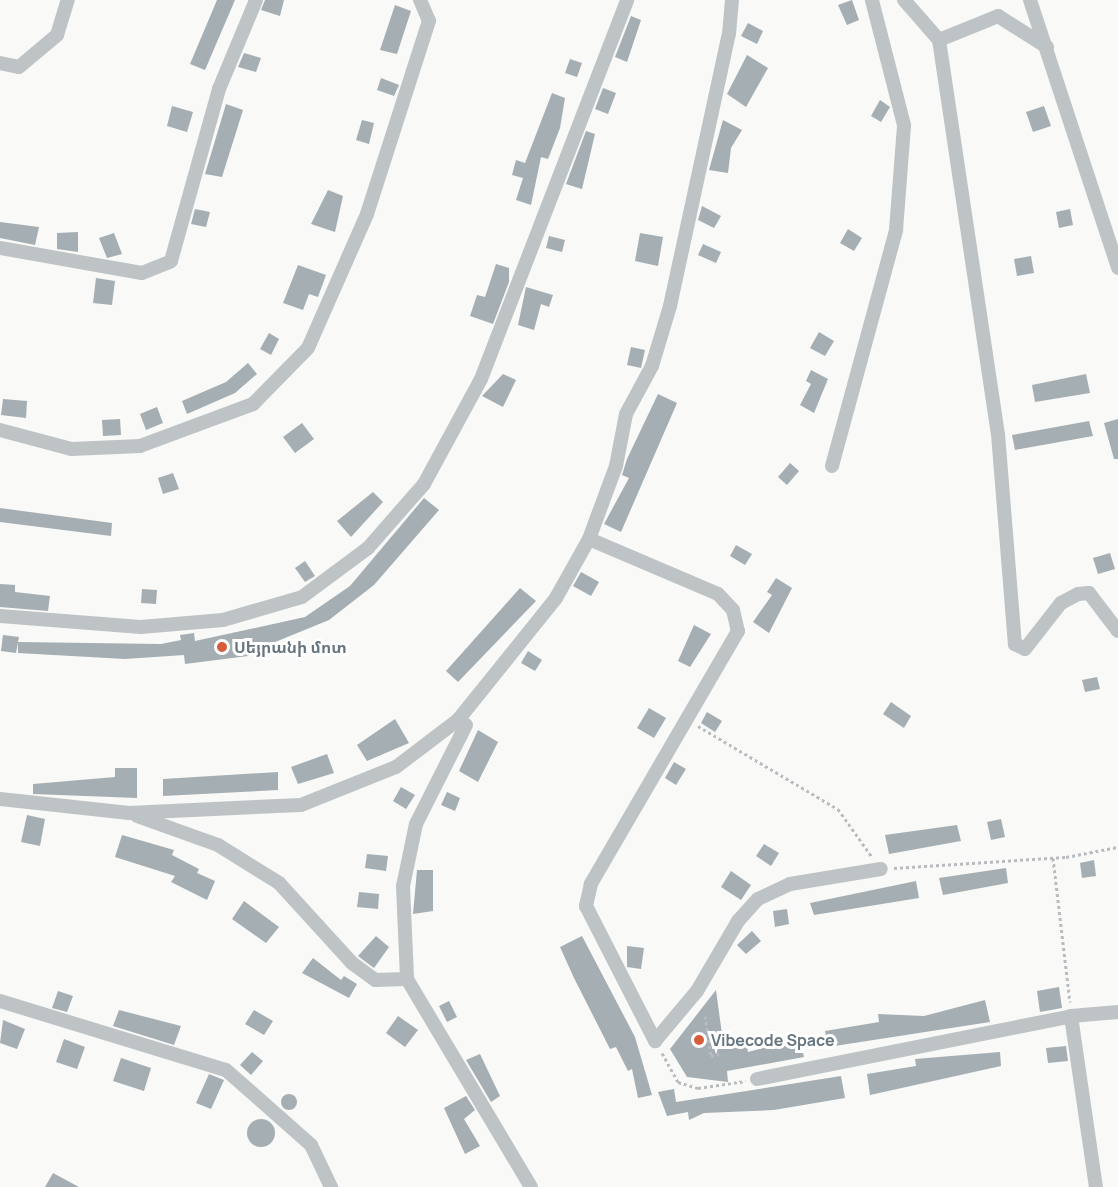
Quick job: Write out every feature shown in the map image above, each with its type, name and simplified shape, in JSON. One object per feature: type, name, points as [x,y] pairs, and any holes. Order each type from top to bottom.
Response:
[{"type":"street","points":[[0,63],[19,67],[57,35],[68,0]]},
{"type":"street","points":[[0,248],[142,273],[171,261],[219,89],[256,0]]},
{"type":"street","points":[[0,430],[72,449],[140,446],[253,404],[308,348],[371,204],[429,21],[420,0]]},
{"type":"street","points":[[0,616],[141,627],[223,620],[302,597],[368,548],[424,484],[481,379],[627,0]]},
{"type":"street","points":[[0,799],[129,813],[301,805],[396,767],[458,720],[556,598],[589,539],[616,466],[626,414],[652,366],[670,306],[729,34],[732,0]]},
{"type":"street","points":[[832,466],[896,230],[904,125],[872,0]]},
{"type":"street","points":[[904,0],[939,40],[999,434],[1015,644],[1025,649],[1061,603],[1078,594],[1089,593],[1118,631]]},
{"type":"street","points":[[1030,0],[1047,47],[1091,198],[1118,268]]},
{"type":"street","points":[[939,40],[998,16],[1047,47]]},
{"type":"street","points":[[589,539],[718,594],[733,610],[738,631],[591,884],[586,906],[655,1041],[697,991],[738,921],[758,899],[790,884],[881,868]]},
{"type":"street","points":[[466,725],[416,824],[403,886],[407,979],[531,1187]]},
{"type":"street","points":[[129,813],[218,845],[279,883],[352,963],[375,980],[407,979]]},
{"type":"street","points":[[0,1001],[226,1070],[311,1145],[331,1187]]},
{"type":"street","points":[[757,1079],[1071,1016],[1118,1012]]},
{"type":"street","points":[[1071,1016],[1096,1187]]},
{"type":"path","points":[[686,720],[838,809],[881,868],[1053,858],[1118,847]]},
{"type":"path","points":[[1053,858],[1071,1016]]},
{"type":"path","points":[[705,1016],[711,1042],[711,1056],[718,1054]]},
{"type":"path","points":[[655,1041],[678,1082],[698,1088],[757,1079]]},
{"type":"building","points":[[217,0],[235,0],[205,70],[190,64]]},
{"type":"building","points":[[265,0],[284,0],[280,16],[261,10]]},
{"type":"building","points":[[852,0],[859,20],[847,25],[838,5]]},
{"type":"building","points":[[395,5],[411,11],[397,54],[380,50]]},
{"type":"building","points":[[631,16],[641,20],[627,62],[615,57]]},
{"type":"building","points":[[748,23],[763,31],[757,44],[741,36]]},
{"type":"building","points":[[244,53],[261,58],[256,72],[238,67]]},
{"type":"building","points":[[747,55],[768,68],[746,107],[727,94]]},
{"type":"building","points":[[570,59],[582,63],[577,77],[565,73]]},
{"type":"building","points":[[381,78],[399,85],[394,96],[377,90]]},
{"type":"building","points":[[603,88],[616,93],[608,114],[595,109]]},
{"type":"building","points":[[552,93],[565,98],[560,128],[548,159],[541,157],[531,205],[516,200],[523,178],[512,175],[516,160],[525,163]]},
{"type":"building","points":[[880,100],[890,107],[881,122],[871,116]]},
{"type":"building","points":[[226,104],[243,110],[222,177],[205,174]]},
{"type":"building","points":[[172,106],[193,112],[187,132],[167,126]]},
{"type":"building","points":[[1044,106],[1051,126],[1033,132],[1026,112]]},
{"type":"building","points":[[362,120],[374,123],[369,144],[356,140]]},
{"type":"building","points":[[723,120],[742,130],[731,148],[728,173],[709,170]]},
{"type":"building","points":[[586,131],[595,134],[582,189],[566,184]]},
{"type":"building","points":[[328,190],[343,196],[335,232],[311,224]]},
{"type":"building","points":[[702,206],[721,216],[714,228],[698,220]]},
{"type":"building","points":[[195,209],[210,212],[206,227],[191,224]]},
{"type":"building","points":[[1070,209],[1073,225],[1059,228],[1056,212]]},
{"type":"building","points":[[0,222],[39,227],[35,245],[0,238]]},
{"type":"building","points":[[848,229],[862,238],[854,251],[840,243]]},
{"type":"building","points":[[78,232],[78,252],[57,249],[57,233]]},
{"type":"building","points":[[114,233],[122,254],[107,258],[99,238]]},
{"type":"building","points":[[640,233],[663,237],[658,266],[635,261]]},
{"type":"building","points":[[549,236],[565,240],[562,252],[546,248]]},
{"type":"building","points":[[703,244],[721,252],[716,263],[698,255]]},
{"type":"building","points":[[1031,256],[1034,273],[1017,276],[1014,259]]},
{"type":"building","points":[[496,264],[509,268],[509,282],[493,324],[470,316],[477,295],[485,297]]},
{"type":"building","points":[[298,265],[326,275],[318,297],[309,294],[303,310],[283,303]]},
{"type":"building","points":[[96,278],[115,281],[112,305],[93,303]]},
{"type":"building","points":[[526,287],[553,295],[549,307],[541,304],[534,330],[518,325]]},
{"type":"building","points":[[819,332],[834,341],[825,356],[810,348]]},
{"type":"building","points":[[269,333],[279,339],[271,355],[260,349]]},
{"type":"building","points":[[631,347],[645,350],[641,368],[627,365]]},
{"type":"building","points":[[248,363],[257,374],[235,393],[187,414],[182,401],[226,382]]},
{"type":"building","points":[[811,370],[828,379],[814,413],[800,405],[811,384],[806,381]]},
{"type":"building","points":[[503,374],[516,380],[503,407],[482,396]]},
{"type":"building","points":[[1086,374],[1090,393],[1035,402],[1032,385]]},
{"type":"building","points":[[658,394],[677,403],[621,532],[604,524],[629,478],[622,475],[627,459]]},
{"type":"building","points":[[3,399],[27,401],[26,418],[1,415]]},
{"type":"building","points":[[157,407],[163,423],[146,430],[140,414]]},
{"type":"building","points":[[120,419],[121,435],[103,436],[102,420]]},
{"type":"building","points":[[1118,419],[1118,459],[1114,459],[1104,423]]},
{"type":"building","points":[[1089,421],[1093,436],[1015,450],[1012,435]]},
{"type":"building","points":[[302,423],[314,439],[295,453],[283,437]]},
{"type":"building","points":[[790,463],[799,471],[787,485],[778,477]]},
{"type":"building","points":[[173,473],[179,489],[163,494],[158,478]]},
{"type":"building","points":[[373,492],[383,502],[351,537],[337,521]]},
{"type":"building","points":[[424,498],[439,510],[374,585],[329,620],[263,647],[264,654],[185,664],[184,655],[125,659],[18,653],[18,642],[161,644],[181,640],[180,635],[194,633],[195,641],[305,617],[350,586]]},
{"type":"building","points":[[0,508],[112,523],[111,536],[0,522]]},
{"type":"building","points":[[736,545],[752,554],[745,565],[730,556]]},
{"type":"building","points":[[1110,553],[1115,569],[1098,574],[1093,558]]},
{"type":"building","points":[[305,561],[315,576],[305,582],[295,568]]},
{"type":"building","points":[[581,572],[599,582],[591,596],[573,586]]},
{"type":"building","points":[[776,578],[792,588],[769,633],[753,622],[772,595],[767,592]]},
{"type":"building","points":[[0,584],[15,585],[15,592],[50,596],[48,611],[0,607]]},
{"type":"building","points":[[520,588],[536,601],[458,682],[446,671]]},
{"type":"building","points":[[142,589],[157,590],[156,604],[141,603]]},
{"type":"building","points":[[694,625],[711,634],[690,667],[678,661]]},
{"type":"building","points":[[3,635],[19,637],[16,653],[1,651]]},
{"type":"building","points":[[528,651],[542,660],[535,671],[521,663]]},
{"type":"building","points":[[1097,677],[1100,689],[1085,692],[1082,680]]},
{"type":"building","points":[[891,702],[911,716],[904,728],[883,714]]},
{"type":"building","points":[[649,708],[666,718],[654,738],[637,728]]},
{"type":"building","points":[[707,712],[722,721],[715,732],[701,723]]},
{"type":"building","points":[[395,719],[409,743],[367,761],[357,745]]},
{"type":"building","points":[[478,730],[498,742],[478,782],[459,771]]},
{"type":"building","points":[[327,754],[334,773],[298,784],[291,767]]},
{"type":"building","points":[[674,762],[686,769],[676,785],[665,778]]},
{"type":"building","points":[[115,768],[137,768],[137,798],[33,794],[33,784],[115,777]]},
{"type":"building","points":[[278,772],[278,790],[163,796],[163,779]]},
{"type":"building","points":[[401,787],[415,795],[406,809],[393,801]]},
{"type":"building","points":[[447,792],[460,798],[455,811],[441,805]]},
{"type":"building","points":[[27,815],[45,819],[40,846],[21,842]]},
{"type":"building","points":[[1001,819],[1005,837],[991,840],[987,822]]},
{"type":"building","points":[[957,825],[961,841],[889,854],[885,835]]},
{"type":"building","points":[[122,835],[174,850],[172,855],[199,869],[197,873],[215,881],[207,900],[171,882],[175,876],[115,857]]},
{"type":"building","points":[[764,844],[779,853],[771,866],[756,856]]},
{"type":"building","points":[[367,854],[388,856],[386,871],[365,868]]},
{"type":"building","points":[[1094,860],[1096,876],[1082,878],[1080,863]]},
{"type":"building","points":[[1006,868],[1008,883],[943,895],[939,878]]},
{"type":"building","points":[[417,870],[433,870],[433,911],[413,914]]},
{"type":"building","points":[[731,871],[751,885],[741,900],[721,887]]},
{"type":"building","points":[[916,881],[919,898],[814,915],[810,903]]},
{"type":"building","points":[[359,892],[379,894],[378,909],[357,907]]},
{"type":"building","points":[[244,901],[279,927],[266,943],[232,919]]},
{"type":"building","points":[[787,909],[789,924],[775,927],[773,911]]},
{"type":"building","points":[[752,931],[761,941],[746,954],[737,945]]},
{"type":"building","points":[[376,936],[389,947],[374,968],[358,956]]},
{"type":"building","points":[[582,936],[635,1037],[652,1095],[638,1098],[632,1069],[628,1071],[616,1047],[610,1049],[560,947]]},
{"type":"building","points":[[627,946],[644,948],[641,969],[627,967]]},
{"type":"building","points":[[313,958],[341,980],[344,976],[357,984],[349,998],[302,973]]},
{"type":"building","points":[[1059,987],[1062,1008],[1040,1012],[1037,991]]},
{"type":"building","points":[[716,990],[724,1049],[747,1046],[748,1052],[800,1038],[804,1057],[727,1071],[728,1082],[687,1077],[670,1049]]},
{"type":"building","points":[[58,991],[73,996],[67,1012],[52,1008]]},
{"type":"building","points":[[985,1000],[990,1022],[828,1047],[825,1031],[879,1022],[878,1014],[924,1016]]},
{"type":"building","points":[[449,1001],[457,1017],[447,1022],[439,1006]]},
{"type":"building","points":[[119,1010],[181,1026],[174,1045],[113,1026]]},
{"type":"building","points":[[254,1010],[273,1021],[264,1035],[245,1024]]},
{"type":"building","points":[[398,1016],[418,1030],[405,1047],[386,1033]]},
{"type":"building","points":[[3,1020],[25,1029],[17,1049],[0,1043]]},
{"type":"building","points":[[64,1039],[85,1047],[77,1069],[56,1062]]},
{"type":"building","points":[[1066,1046],[1068,1061],[1048,1063],[1046,1048]]},
{"type":"building","points":[[252,1052],[263,1061],[251,1075],[240,1065]]},
{"type":"building","points":[[1000,1052],[1001,1066],[870,1095],[867,1074],[916,1066],[915,1059]]},
{"type":"building","points":[[480,1054],[500,1096],[491,1102],[466,1060]]},
{"type":"building","points":[[121,1058],[151,1068],[144,1091],[113,1081]]},
{"type":"building","points":[[209,1074],[224,1080],[211,1109],[196,1103]]},
{"type":"building","points":[[841,1076],[845,1098],[774,1110],[704,1113],[689,1120],[688,1112],[667,1116],[658,1092],[674,1089],[676,1102]]},
{"type":"building","points":[[286,1094],[292,1094],[297,1102],[295,1108],[286,1110],[281,1105],[281,1099]]},
{"type":"building","points":[[466,1096],[475,1110],[464,1119],[480,1146],[465,1154],[444,1108]]},
{"type":"building","points":[[261,1119],[271,1123],[275,1133],[271,1143],[261,1147],[251,1143],[247,1133],[251,1123]]},
{"type":"building","points":[[53,1173],[79,1187],[45,1187]]},
{"type":"place","name":"Սեյրանի մոտ","points":[[222,647]]},
{"type":"place","name":"Vibecode Space","points":[[699,1040]]}]
